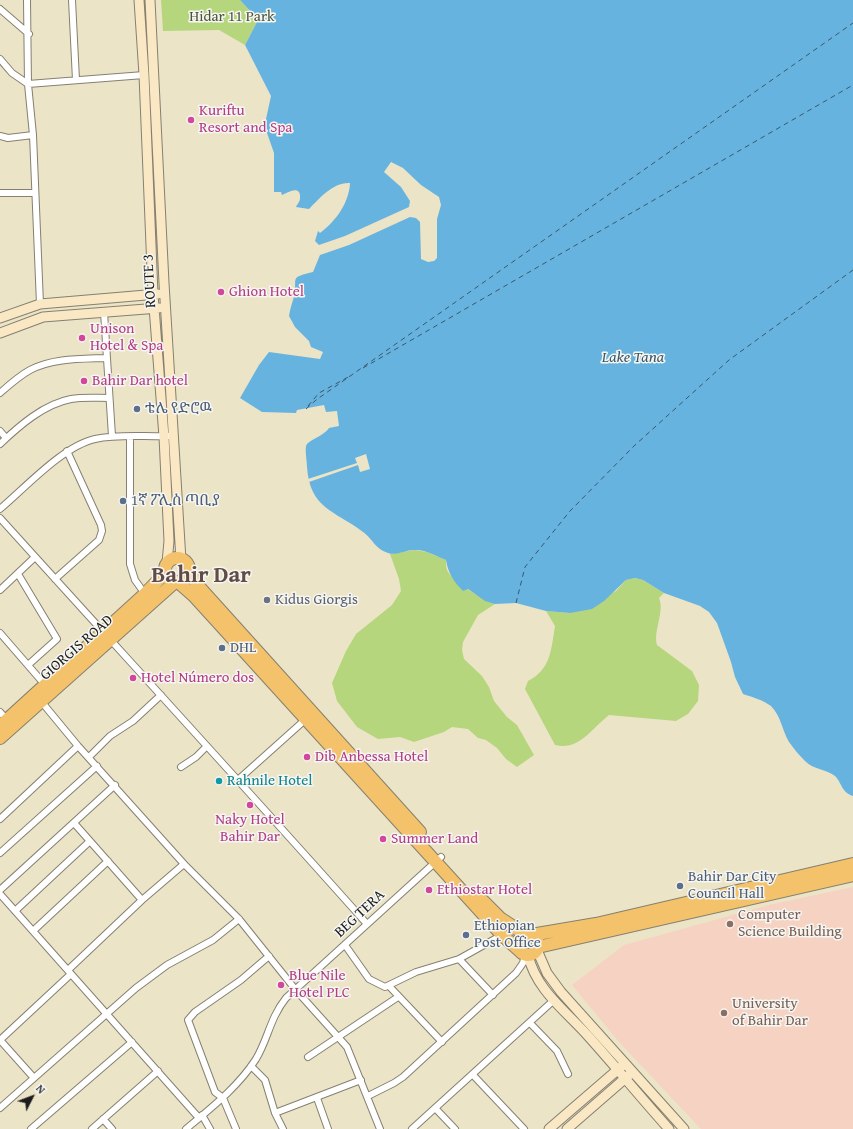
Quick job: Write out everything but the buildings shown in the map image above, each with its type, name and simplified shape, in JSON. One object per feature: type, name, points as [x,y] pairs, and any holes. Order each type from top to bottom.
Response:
[{"type":"highway","points":[[221,619],[176,582],[169,579],[166,568],[174,559],[181,560],[186,563],[188,571],[221,619],[438,859],[502,935],[529,951],[853,876]]},
{"type":"highway","name":"GIORGIS ROAD","points":[[106,637],[145,594],[166,568]]},
{"type":"highway","points":[[176,582],[184,580],[188,571]]},
{"type":"highway","name":"GIORGIS ROAD","points":[[0,738],[48,688],[106,637],[176,582]]},
{"type":"highway","name":"GIORGIS ROAD","points":[[2,719],[38,697]]},
{"type":"highway","points":[[438,859],[491,910],[537,940],[529,951]]},
{"type":"highway","points":[[529,951],[518,943],[528,935],[596,924],[853,864]]},
{"type":"main road","points":[[139,0],[144,75],[153,294],[164,437],[168,541],[166,568]]},
{"type":"main road","name":"ROUTE 3","points":[[150,0],[158,132],[165,294],[181,560]]},
{"type":"main road","points":[[143,57],[153,57]]},
{"type":"main road","points":[[146,132],[158,132]]},
{"type":"main road","points":[[0,318],[40,304],[165,294]]},
{"type":"main road","points":[[103,299],[104,312]]},
{"type":"main road","points":[[40,304],[43,317]]},
{"type":"main road","points":[[0,332],[43,317],[166,308]]},
{"type":"main road","points":[[529,951],[561,992],[684,1129]]},
{"type":"main road","points":[[529,951],[531,970],[537,980],[554,1000],[618,1070],[668,1128],[676,1120]]},
{"type":"main road","points":[[554,1000],[561,992]]},
{"type":"main road","points":[[549,1129],[625,1063]]},
{"type":"main road","points":[[567,1129],[633,1072]]},
{"type":"street","points":[[27,0],[29,34],[28,84],[33,135],[34,193],[40,304]]},
{"type":"street","points":[[72,0],[76,80]]},
{"type":"street","points":[[0,9],[29,34]]},
{"type":"street","points":[[0,59],[12,73],[28,84],[144,75]]},
{"type":"street","points":[[0,136],[8,138],[33,135]]},
{"type":"street","points":[[0,193],[34,193]]},
{"type":"street","points":[[104,312],[112,436]]},
{"type":"street","points":[[0,393],[30,370],[44,364],[61,360],[106,358]]},
{"type":"street","points":[[0,444],[37,414],[54,405],[71,399],[109,398]]},
{"type":"street","points":[[0,431],[6,438]]},
{"type":"street","points":[[0,509],[67,451],[81,443],[112,436],[174,436]]},
{"type":"street","points":[[130,437],[130,564],[135,580],[145,594]]},
{"type":"street","points":[[55,579],[99,540],[102,531],[101,525],[67,451]]},
{"type":"street","points":[[1,520],[106,637],[239,779],[367,924]]},
{"type":"street","points":[[0,590],[35,557]]},
{"type":"street","points":[[18,574],[57,639],[28,666]]},
{"type":"street","points":[[0,633],[48,688]]},
{"type":"street","points":[[89,757],[110,736],[133,721],[161,695]]},
{"type":"street","points":[[38,697],[78,746],[184,864],[238,919],[295,990],[349,1050],[380,1129]]},
{"type":"street","points":[[239,779],[304,712]]},
{"type":"street","points":[[0,819],[78,746]]},
{"type":"street","points":[[181,766],[196,757],[207,746]]},
{"type":"street","points":[[0,853],[97,766]]},
{"type":"street","points":[[0,890],[114,785]]},
{"type":"street","points":[[74,823],[142,900]]},
{"type":"street","points":[[15,910],[90,841]]},
{"type":"street","name":"BEG TERA","points":[[186,1129],[223,1098],[251,1066],[262,1048],[269,1026],[279,1009],[295,990],[438,859]]},
{"type":"street","points":[[33,931],[108,861]]},
{"type":"street","points":[[34,1078],[0,1040],[142,900],[184,864]]},
{"type":"street","points":[[0,894],[158,1071],[201,1116],[210,1129]]},
{"type":"street","points":[[0,1108],[151,976],[167,965],[213,940],[238,919]]},
{"type":"street","points":[[345,945],[369,979],[379,985],[389,986],[416,972],[459,959],[502,935]]},
{"type":"street","points":[[368,1096],[394,1083],[442,1042],[520,968],[529,951]]},
{"type":"street","points":[[236,1129],[223,1098],[215,1092],[188,1020],[195,1012],[237,984],[269,956]]},
{"type":"street","points":[[459,959],[493,994]]},
{"type":"street","points":[[389,986],[442,1042]]},
{"type":"street","points":[[308,1057],[398,997]]},
{"type":"street","points":[[414,1128],[554,1000]]},
{"type":"street","points":[[530,1023],[557,1051],[568,1074]]},
{"type":"street","points":[[30,1129],[132,1042]]},
{"type":"street","points":[[251,1066],[265,1080],[275,1113],[283,1129]]},
{"type":"street","points":[[92,1129],[158,1071]]},
{"type":"street","points":[[473,1075],[524,1129]]},
{"type":"street","points":[[275,1113],[361,1080]]},
{"type":"street","points":[[316,1098],[328,1129]]},
{"type":"street","points":[[436,1108],[455,1129]]},
{"type":"street","points":[[103,1119],[112,1129]]},
{"type":"shaded area","name":"University of Bahir Dar","points":[[853,887],[853,1129],[701,1129],[619,1042],[572,985],[624,945],[769,905]]},
{"type":"green space","name":"Hidar 11 Park","points":[[161,0],[240,0],[253,14],[257,22],[245,45],[219,30],[163,31]]},
{"type":"green space","points":[[415,550],[427,552],[446,560],[447,570],[461,585],[495,604],[478,615],[463,642],[462,650],[464,659],[482,676],[489,687],[494,701],[507,717],[517,725],[534,755],[517,767],[506,759],[497,748],[486,740],[478,738],[468,729],[452,727],[444,732],[414,742],[400,737],[378,739],[357,727],[337,701],[332,683],[346,651],[356,634],[392,605],[401,591],[399,579],[390,554]]},
{"type":"green space","points":[[635,578],[643,580],[664,593],[659,598],[661,609],[656,634],[657,645],[692,671],[699,685],[698,701],[688,714],[676,721],[609,715],[578,742],[571,745],[555,745],[525,689],[528,681],[536,676],[546,665],[551,651],[555,626],[546,611],[570,613],[616,591],[626,580]]},
{"type":"water","name":"Lake Tana","points":[[240,0],[853,0],[853,796],[844,790],[835,776],[812,766],[801,756],[789,742],[777,714],[771,706],[761,700],[743,694],[735,677],[717,623],[709,612],[700,606],[664,593],[643,580],[635,578],[626,580],[604,601],[592,609],[570,613],[546,611],[516,603],[495,604],[485,601],[468,589],[463,591],[452,577],[446,560],[430,553],[418,550],[394,554],[383,551],[363,532],[333,513],[318,500],[309,481],[306,446],[329,428],[339,426],[337,411],[326,412],[324,405],[297,410],[296,413],[262,412],[240,398],[259,365],[269,352],[320,359],[323,352],[311,347],[309,341],[295,327],[289,316],[297,277],[313,272],[320,255],[349,245],[410,217],[416,218],[420,222],[421,259],[428,262],[434,261],[437,258],[437,219],[441,205],[439,197],[421,185],[403,168],[391,162],[384,172],[401,187],[410,201],[409,207],[345,236],[319,245],[315,241],[318,231],[320,233],[326,228],[341,211],[347,198],[350,183],[344,183],[332,188],[309,209],[296,207],[300,199],[300,194],[296,190],[282,195],[281,192],[274,192],[274,153],[266,130],[266,119],[271,96],[245,45],[257,22],[253,14]]},
{"type":"pier","points":[[366,454],[370,469],[360,472],[358,465],[309,482],[308,479],[357,463],[355,458]]},
{"type":"ferry route","points":[[306,409],[316,400],[853,23]]},
{"type":"ferry route","points":[[363,368],[853,85]]},
{"type":"ferry route","points":[[516,603],[525,567],[570,511],[634,446],[729,360],[853,270]]},
{"type":"ferry route","points":[[308,406],[319,393],[350,376]]},
{"type":"place","name":"Kuriftu Resort and Spa","points":[[191,120]]},
{"type":"place","name":"Ghion Hotel","points":[[221,292]]},
{"type":"place","name":"Unison Hotel & Spa","points":[[82,338]]},
{"type":"place","name":"Bahir Dar hotel","points":[[84,381]]},
{"type":"place","name":"ቴሌ የድሮዉ","points":[[137,409]]},
{"type":"place","name":"1ኛ ፖሊስ ጣቢያ","points":[[123,501]]},
{"type":"place","name":"Kidus Giorgis","points":[[267,600]]},
{"type":"place","name":"DHL","points":[[222,648]]},
{"type":"place","name":"Hotel Número dos","points":[[133,678]]},
{"type":"place","name":"Dib Anbessa Hotel","points":[[307,757]]},
{"type":"place","name":"Rahnile Hotel","points":[[219,781]]},
{"type":"place","name":"Naky Hotel Bahir Dar","points":[[250,805]]},
{"type":"place","name":"Summer Land","points":[[383,839]]},
{"type":"place","name":"Bahir Dar City Council Hall","points":[[680,886]]},
{"type":"place","name":"Ethiostar Hotel","points":[[429,890]]},
{"type":"place","name":"Computer Science Building","points":[[730,924]]},
{"type":"place","name":"Ethiopian Post Office","points":[[466,935]]},
{"type":"place","name":"Blue Nile Hotel PLC","points":[[281,985]]},
{"type":"place","name":"University of Bahir Dar","points":[[724,1013]]},
{"type":"district","name":"Bahir Dar","points":[[201,576]]}]
